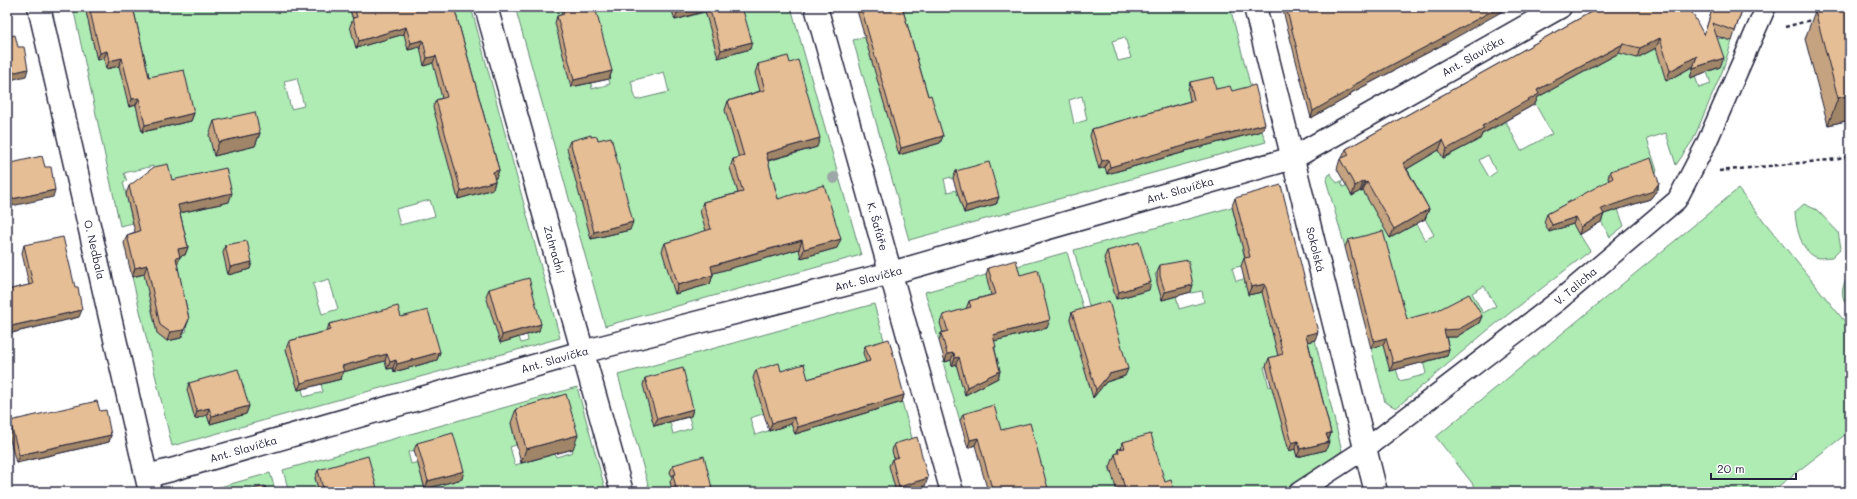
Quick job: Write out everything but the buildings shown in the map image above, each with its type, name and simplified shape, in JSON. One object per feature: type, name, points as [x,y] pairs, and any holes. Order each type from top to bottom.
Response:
[{"type":"street","name":"O. Nedbala","points":[[39,7],[148,484]]},
{"type":"street","name":"Zahradní","points":[[486,7],[622,492]]},
{"type":"street","name":"K. Šafáře","points":[[816,7],[952,492]]},
{"type":"street","name":"Sokolská","points":[[1255,7],[1376,492]]},
{"type":"street","name":"Ant. Slavíčka","points":[[148,484],[582,352],[891,273],[1293,158],[1560,7]]},
{"type":"street","name":"V. Talicha","points":[[1299,492],[1365,450],[1558,301],[1677,200],[1692,171],[1766,7]]},
{"type":"path","points":[[1754,35],[1818,18]]},
{"type":"path","points":[[1692,171],[1710,172],[1839,159],[1850,156]]},
{"type":"green space","points":[[73,7],[85,7],[97,60],[104,58],[107,69],[124,7],[349,7],[353,21],[376,7],[471,7],[560,338],[172,446],[132,277],[176,266],[175,257],[185,255],[153,166],[124,173],[127,181],[123,182],[133,223],[120,226]],"holes":[[[297,78],[304,106],[291,109],[284,81]],[[442,95],[496,177],[490,179],[444,104]],[[127,100],[191,121],[142,132],[136,105],[129,107]],[[430,200],[435,216],[400,225],[396,209]],[[329,279],[338,309],[322,314],[313,284]],[[526,286],[539,331],[527,335],[528,341],[521,343],[519,337],[500,342]],[[180,301],[187,331],[167,341],[157,333],[152,307]],[[286,349],[341,379],[321,384],[323,392],[304,397],[302,389],[298,390]],[[437,360],[394,372],[393,368],[387,369],[385,361]],[[235,376],[210,424],[207,415],[195,419]]]},
{"type":"green space","points":[[515,7],[578,7],[592,89],[610,84],[590,7],[671,7],[675,20],[706,12],[719,58],[738,7],[791,7],[861,255],[605,326]],"holes":[[[664,72],[669,92],[636,100],[631,81]],[[749,218],[761,259],[730,268]]]},
{"type":"green space","points":[[897,7],[1230,7],[1252,92],[1221,142],[1262,131],[1266,142],[909,240],[853,40],[866,37]],"holes":[[[1125,37],[1131,58],[1118,61],[1112,41]],[[1082,96],[1087,120],[1074,124],[1069,100]],[[1184,152],[1108,174],[1105,167]],[[986,170],[996,203],[998,203],[964,213],[957,190],[947,192],[944,179],[951,177],[951,179]]]},
{"type":"green space","points":[[1722,38],[1732,41],[1722,72],[1693,140],[1676,165],[1666,133],[1647,139],[1657,171],[1654,173],[1659,189],[1657,190],[1648,165],[1618,209],[1624,226],[1610,237],[1588,198],[1565,211],[1590,251],[1488,330],[1396,408],[1385,402],[1371,348],[1383,345],[1390,371],[1396,369],[1400,381],[1424,375],[1426,373],[1423,362],[1447,356],[1395,329],[1369,241],[1345,247],[1326,180],[1330,173],[1337,183],[1343,180],[1341,183],[1343,187],[1346,186],[1361,192],[1368,189],[1416,224],[1425,240],[1434,235],[1399,172],[1439,150],[1444,158],[1468,145],[1467,142],[1506,122],[1521,151],[1552,134],[1530,95],[1645,39],[1692,67],[1699,88],[1711,84],[1707,72],[1720,67],[1711,40]],"holes":[[[1488,155],[1496,172],[1489,177],[1479,160]],[[1484,286],[1496,306],[1483,313],[1472,293]]]},
{"type":"green space","points":[[1738,189],[1850,328],[1850,431],[1771,492],[1479,492],[1436,437]]},
{"type":"green space","points":[[1804,204],[1817,210],[1838,232],[1841,248],[1832,257],[1819,258],[1808,251],[1804,246],[1798,232],[1795,212]]},
{"type":"green space","points":[[1232,207],[1240,237],[1251,264],[1232,268],[1236,281],[1244,279],[1263,291],[1277,350],[1315,340],[1342,451],[1284,492],[1151,492],[1114,465],[1109,467],[1111,474],[1115,473],[1121,492],[1044,492],[998,438],[991,413],[960,421],[943,362],[951,360],[952,365],[956,364],[963,388],[998,378],[945,339],[939,341],[925,292],[986,275],[1014,336],[1047,328],[1018,282],[1014,267],[1067,252],[1085,315],[1070,319],[1091,390],[1106,382],[1125,376],[1091,313],[1074,250]],"holes":[[[1185,268],[1191,293],[1202,291],[1204,302],[1179,309],[1176,296],[1162,300],[1155,274]],[[1306,356],[1297,457],[1276,385],[1269,387],[1264,367]]]},
{"type":"green space","points":[[1850,276],[1850,309],[1844,301],[1842,292],[1844,284]]},
{"type":"green space","points":[[874,304],[886,347],[867,368],[766,413],[750,418],[755,435],[791,424],[795,434],[902,402],[914,445],[896,465],[896,492],[709,492],[673,481],[670,482],[673,492],[650,492],[618,375]],"holes":[[[689,417],[692,428],[673,434],[670,422],[654,426]]]},
{"type":"green space","points":[[577,387],[606,492],[373,492],[315,478],[319,492],[289,492],[283,470]],"holes":[[[561,408],[573,452],[556,457],[555,454],[515,465],[510,447],[516,445],[511,423]],[[451,440],[425,489],[418,462],[411,464],[408,452]]]},
{"type":"green space","points":[[270,473],[276,492],[202,492]]}]
